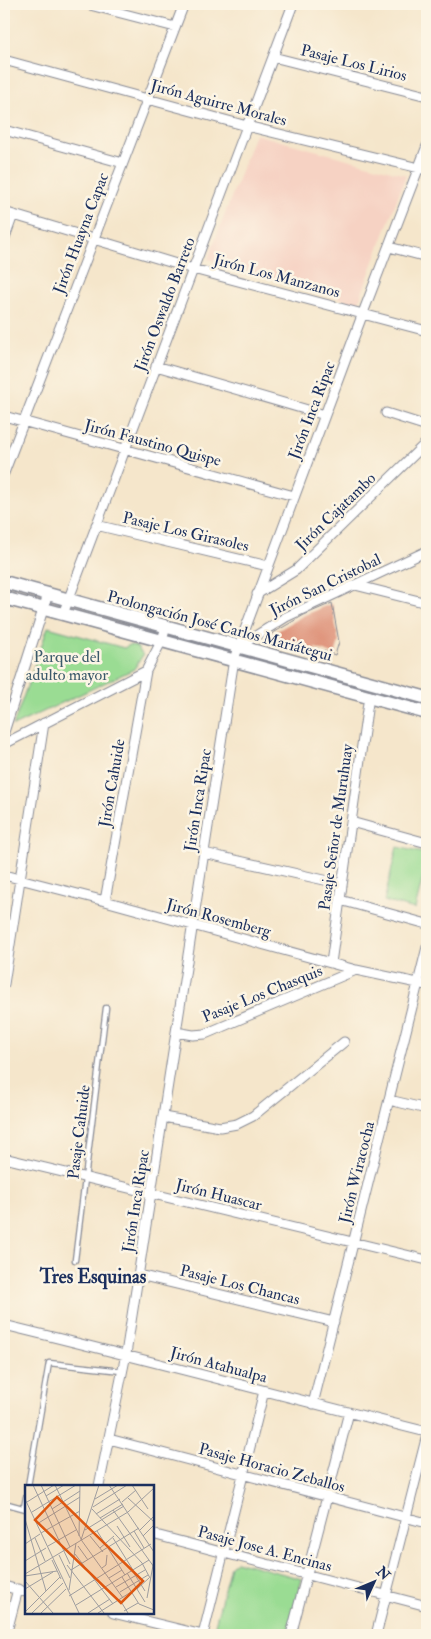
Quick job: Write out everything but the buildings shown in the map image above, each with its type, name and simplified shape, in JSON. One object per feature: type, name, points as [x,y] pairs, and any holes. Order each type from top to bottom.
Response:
[{"type":"main road","name":"Prolongación José Carlos Mariátegui","points":[[4,582],[166,627],[236,653],[427,713]]},
{"type":"main road","name":"Prolongación José Carlos Mariátegui","points":[[4,598],[162,640],[236,653],[427,698]]},
{"type":"street","points":[[86,4],[175,27]]},
{"type":"street","name":"Jirón Huayna Capac","points":[[4,473],[184,4]]},
{"type":"street","name":"Jirón Oswaldo Barreto","points":[[63,614],[293,4]]},
{"type":"street","name":"Pasaje Los Lirios","points":[[273,57],[427,96]]},
{"type":"street","name":"Jirón Aguirre Morales","points":[[4,60],[247,126],[423,169]]},
{"type":"street","points":[[4,130],[123,163]]},
{"type":"street","name":"Jirón Inca Ripac","points":[[99,1485],[123,1371],[139,1275],[236,653],[363,313],[423,169],[427,146]]},
{"type":"street","points":[[4,240],[8,213]]},
{"type":"street","name":"Jirón Los Manzanos","points":[[8,213],[193,268],[427,331]]},
{"type":"street","points":[[389,248],[427,257]]},
{"type":"street","points":[[156,366],[325,415]]},
{"type":"street","points":[[386,413],[427,426]]},
{"type":"street","name":"Jirón Faustino Quispe","points":[[4,416],[294,496]]},
{"type":"street","name":"Jirón Cajatambo","points":[[258,594],[296,570],[427,442]]},
{"type":"street","name":"Pasaje Los Girasoles","points":[[96,525],[268,566]]},
{"type":"street","name":"Jirón San Cristobal","points":[[236,653],[286,617],[427,551]]},
{"type":"street","points":[[354,585],[427,603]]},
{"type":"street","points":[[4,732],[48,594]]},
{"type":"street","points":[[4,744],[146,671],[162,640],[166,627]]},
{"type":"street","name":"Jirón Cahuide","points":[[104,900],[146,671]]},
{"type":"street","name":"Pasaje Señor de Muruhuay","points":[[331,963],[369,696]]},
{"type":"street","points":[[4,984],[44,723]]},
{"type":"street","points":[[351,822],[427,843]]},
{"type":"street","points":[[204,853],[342,884]]},
{"type":"street","name":"Jirón Rosemberg","points":[[4,875],[104,900],[356,970],[423,985]]},
{"type":"street","points":[[340,900],[427,924]]},
{"type":"street","name":"Jirón Wiracocha","points":[[313,1404],[389,1100],[423,985],[427,947]]},
{"type":"street","name":"Pasaje Los Chasquis","points":[[176,1032],[193,1035],[205,1034],[356,970]]},
{"type":"street","points":[[163,1117],[220,1127],[237,1124],[253,1116],[344,1042]]},
{"type":"street","points":[[389,1100],[427,1109]]},
{"type":"street","name":"Jirón Huascar","points":[[4,1158],[427,1260]]},
{"type":"street","name":"Pasaje Los Chancas","points":[[139,1275],[334,1322]]},
{"type":"street","name":"Jirón Atahualpa","points":[[4,1325],[126,1354],[427,1434]]},
{"type":"street","points":[[117,1614],[203,1635],[264,1391]]},
{"type":"street","points":[[291,1635],[349,1412]]},
{"type":"street","points":[[376,1635],[427,1434]]},
{"type":"street","name":"Pasaje Horacio Zeballos","points":[[109,1439],[427,1523]]},
{"type":"street","name":"Pasaje Jose A. Encinas","points":[[154,1535],[427,1606]]},
{"type":"street","points":[[4,1586],[22,1590],[6,1635]]},
{"type":"lane","name":"Pasaje Cahuide","points":[[75,1260],[106,1008]]},
{"type":"lane","points":[[28,1485],[49,1363],[123,1371]]},
{"type":"lane","points":[[4,1503],[25,1508]]},
{"type":"shaded area","points":[[255,134],[406,175],[358,304],[208,259]]},
{"type":"green space","name":"Parque del adulto mayor","points":[[48,627],[124,648],[129,645],[136,646],[143,655],[134,669],[13,726]]},
{"type":"green space","points":[[397,847],[427,854],[415,909],[384,901]]},
{"type":"green space","points":[[236,1561],[302,1579],[287,1635],[224,1634],[215,1625],[230,1566]]},
{"type":"district","name":"Tres Esquinas","points":[[93,1276]]}]
